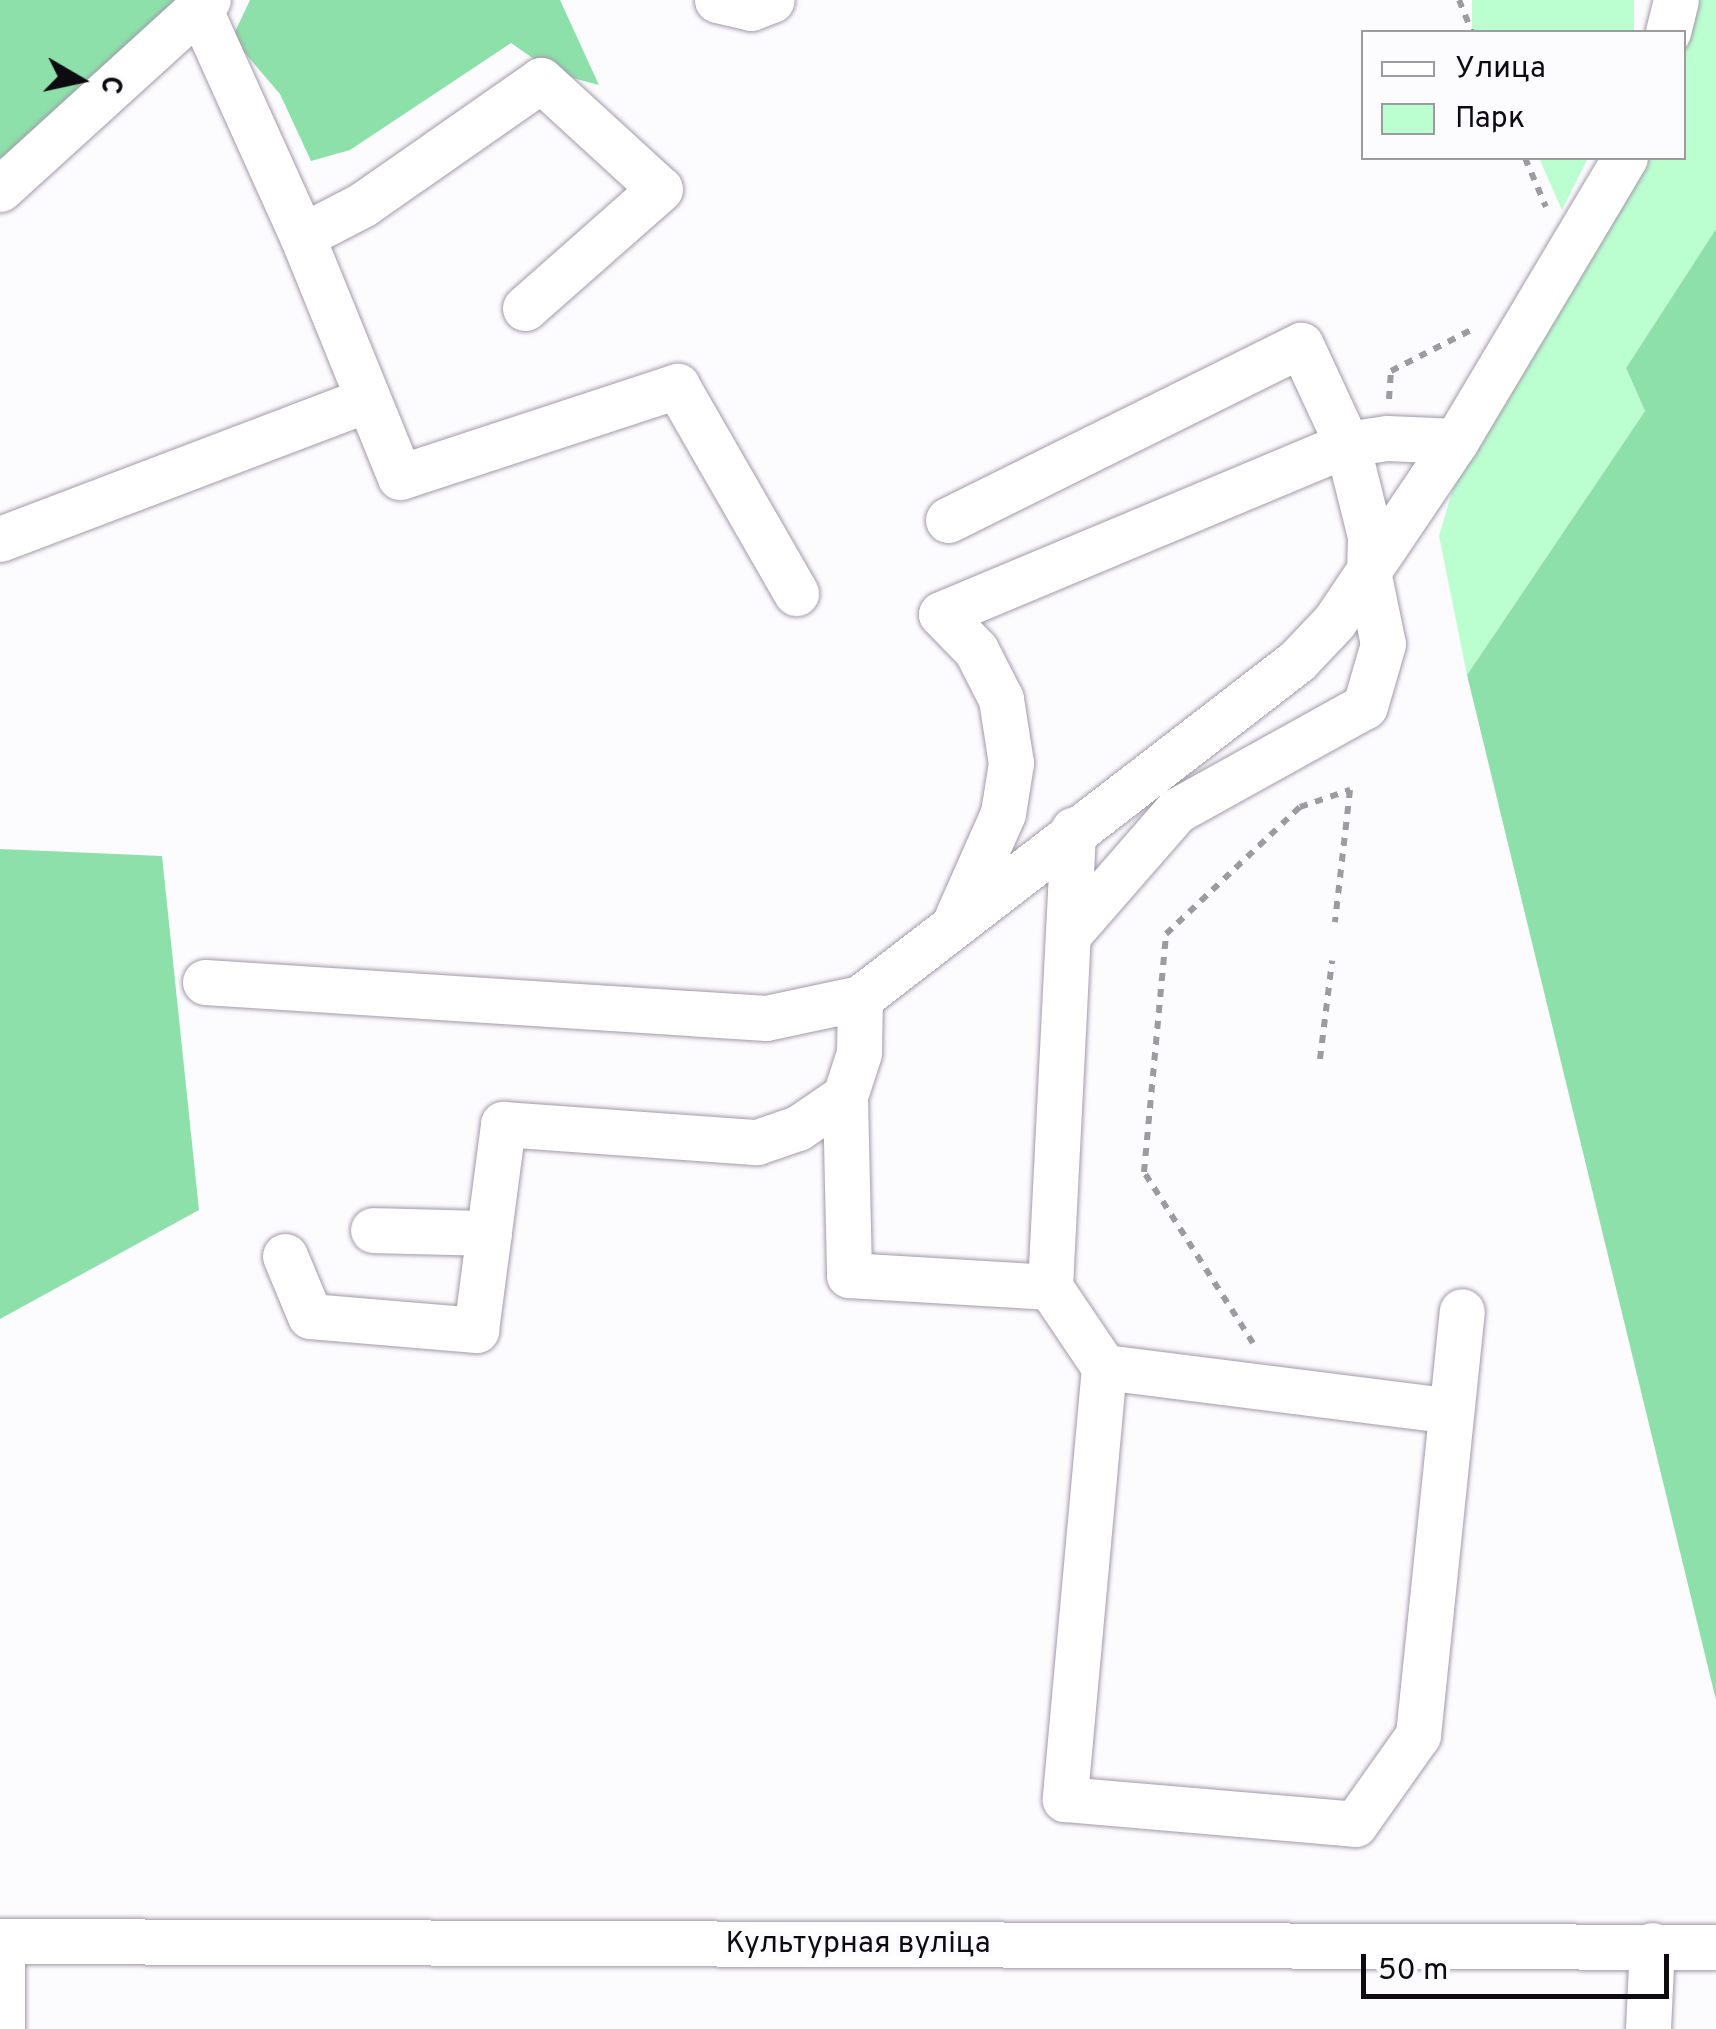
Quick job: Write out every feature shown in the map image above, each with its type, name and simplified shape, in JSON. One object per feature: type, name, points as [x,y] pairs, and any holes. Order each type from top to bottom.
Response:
[{"type":"street","points":[[717,0],[751,8],[772,0]]},
{"type":"street","points":[[1668,30],[1676,0]]},
{"type":"street","points":[[0,189],[204,4],[302,236],[364,400],[400,478],[678,386],[796,593]]},
{"type":"street","points":[[302,236],[362,205],[541,80],[660,189],[525,308]]},
{"type":"street","points":[[205,982],[766,1018],[860,998],[950,933],[1073,830],[1296,661],[1369,576],[1456,441],[1624,160]]},
{"type":"street","points":[[948,520],[1302,345],[1347,444],[1370,536],[1369,576],[1382,644],[1365,706],[1176,810],[1070,934]]},
{"type":"street","points":[[0,539],[364,400]]},
{"type":"street","points":[[950,933],[1002,813],[1010,763],[1001,699],[976,650],[941,614],[1347,444],[1387,438],[1456,441]]},
{"type":"street","points":[[1073,830],[1050,1287],[1104,1367],[1065,1799],[1355,1824],[1418,1734],[1462,1311]]},
{"type":"street","points":[[860,998],[859,1053],[845,1096],[849,1275],[1050,1287]]},
{"type":"street","points":[[285,1256],[310,1316],[476,1330],[503,1124],[757,1142],[798,1128],[845,1096]]},
{"type":"street","points":[[373,1230],[488,1232]]},
{"type":"street","points":[[1104,1367],[1451,1411]]},
{"type":"street","points":[[1,1941],[2,2029]]},
{"type":"street","name":"Культурная вуліца","points":[[1,1941],[1716,1947]]},
{"type":"street","points":[[1648,2029],[1652,1946]]},
{"type":"path","points":[[1458,0],[1471,30]]},
{"type":"path","points":[[1526,160],[1547,210]]},
{"type":"path","points":[[1391,371],[1483,323]]},
{"type":"path","points":[[1260,1354],[1144,1172],[1166,934],[1300,806],[1350,790],[1335,922]]},
{"type":"path","points":[[1320,1058],[1332,961]]},
{"type":"green space","points":[[0,0],[208,0],[0,189]]},
{"type":"green space","points":[[250,0],[560,0],[599,85],[554,73],[511,43],[350,150],[311,161],[280,94],[232,38]]},
{"type":"green space","points":[[1472,0],[1634,0],[1634,30],[1472,30]]},
{"type":"green space","points":[[1693,0],[1716,0],[1716,229],[1626,368],[1645,411],[1467,675],[1439,536],[1454,485],[1645,160],[1686,160],[1686,34]]},
{"type":"green space","points":[[1540,160],[1587,160],[1562,210]]},
{"type":"green space","points":[[1716,229],[1716,1700],[1467,675],[1645,411],[1626,368]]},
{"type":"green space","points":[[0,849],[162,856],[199,1210],[0,1319]]}]
